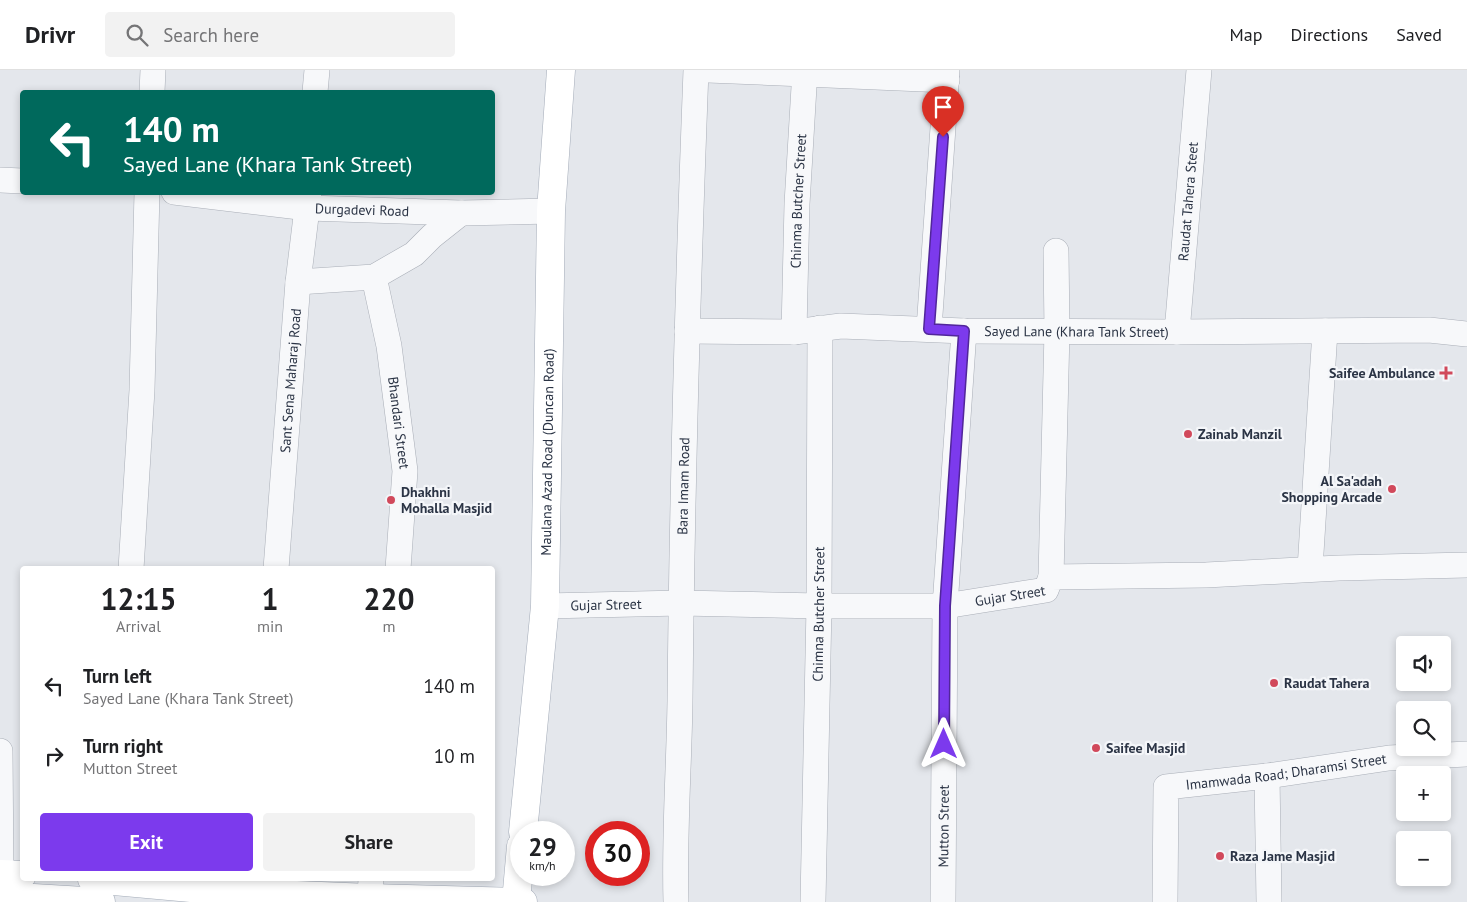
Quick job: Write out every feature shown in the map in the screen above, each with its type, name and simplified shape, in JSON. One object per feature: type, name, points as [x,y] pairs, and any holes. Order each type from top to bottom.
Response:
[{"type":"main road","name":"Maulana Azad Road (Duncan Road)","points":[[523,821],[545,606],[551,211],[561,70]]},
{"type":"main road","points":[[6,879],[20,880]]},
{"type":"main road","points":[[39,881],[104,885],[370,888],[523,902]]},
{"type":"main road","points":[[516,902],[517,886]]},
{"type":"street","points":[[152,90],[153,70]]},
{"type":"street","points":[[315,90],[317,70]]},
{"type":"street","name":"Bara Imam Road","points":[[676,902],[675,857],[680,739],[686,330],[696,70]]},
{"type":"street","points":[[708,70],[947,75],[929,329]]},
{"type":"street","name":"Raudat Tahera Steet","points":[[1177,332],[1199,70]]},
{"type":"street","name":"Chinma Butcher Street","points":[[794,332],[797,204],[805,72]]},
{"type":"street","points":[[0,180],[20,182]]},
{"type":"street","points":[[131,566],[142,390],[147,195]]},
{"type":"street","name":"Durgadevi Road","points":[[225,195],[461,213],[551,211]]},
{"type":"street","name":"Sant Sena Maharaj Road","points":[[276,566],[298,282],[309,200]]},
{"type":"street","points":[[298,282],[374,277],[414,254],[432,236],[461,213]]},
{"type":"street","points":[[1051,577],[1057,331],[1056,251]]},
{"type":"street","name":"Bhandari Street","points":[[374,277],[389,346],[406,471],[398,566]]},
{"type":"street","name":"Sayed Lane (Khara Tank Street)","points":[[686,330],[794,332],[841,326],[964,331],[1428,330],[1467,334]]},
{"type":"street","name":"Chimna Butcher Street","points":[[813,902],[819,606],[820,328]]},
{"type":"street","name":"Mutton Street","points":[[943,902],[945,606],[964,331]]},
{"type":"street","points":[[1310,569],[1325,331]]},
{"type":"street","name":"Gujar Street","points":[[545,606],[681,603],[945,606],[1046,590],[1051,577],[1206,575],[1310,569],[1467,565]]},
{"type":"street","points":[[0,751],[6,879]]},
{"type":"street","name":"Imamwada Road; Dharamsi Street","points":[[1165,902],[1166,787],[1267,776],[1389,758],[1467,754]]},
{"type":"street","points":[[1267,776],[1269,902]]},
{"type":"place","name":"Saifee Ambulance","points":[[1446,373]]},
{"type":"place","name":"Zainab Manzil","points":[[1188,434]]},
{"type":"place","name":"Al Sa'adah Shopping Arcade","points":[[1392,489]]},
{"type":"place","name":"Dhakhni Mohalla Masjid","points":[[391,500]]},
{"type":"place","name":"Raudat Tahera","points":[[1274,683]]},
{"type":"place","name":"Saifee Masjid","points":[[1096,748]]},
{"type":"place","name":"Raza Jame Masjid","points":[[1220,856]]},
{"type":"route","points":[[943,137],[929,329],[964,331],[945,606],[944,744]]}]
